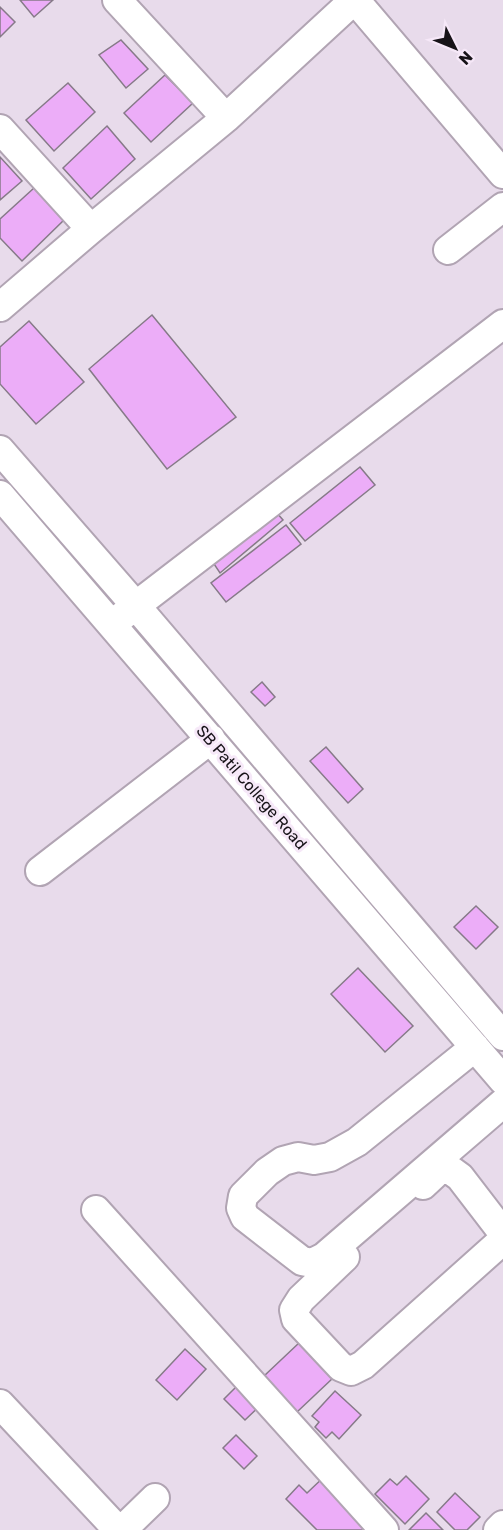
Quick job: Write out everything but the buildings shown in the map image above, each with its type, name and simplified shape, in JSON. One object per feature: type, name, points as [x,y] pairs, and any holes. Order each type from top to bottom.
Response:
[{"type":"street","points":[[117,0],[226,118]]},
{"type":"street","points":[[0,307],[226,118],[354,0],[503,174]]},
{"type":"street","points":[[0,129],[91,229]]},
{"type":"street","points":[[448,250],[503,207]]},
{"type":"street","points":[[111,625],[503,324]]},
{"type":"street","name":"SB Patil College Road","points":[[0,450],[503,1036]]},
{"type":"street","name":"SB Patil College Road","points":[[0,495],[503,1080]]},
{"type":"street","points":[[40,871],[211,740]]},
{"type":"street","points":[[474,1047],[357,1142],[330,1157],[314,1160],[298,1157],[283,1161],[267,1172],[243,1196],[241,1208],[245,1217],[302,1261],[312,1263],[324,1257],[503,1104]]},
{"type":"street","points":[[503,1233],[460,1176],[449,1169],[438,1171],[300,1299],[294,1310],[296,1319],[341,1367],[351,1371],[363,1365],[503,1240]]},
{"type":"street","points":[[96,1210],[384,1530]]},
{"type":"street","points":[[0,1404],[120,1530],[155,1498]]},
{"type":"street","points":[[498,1530],[503,1525]]}]
